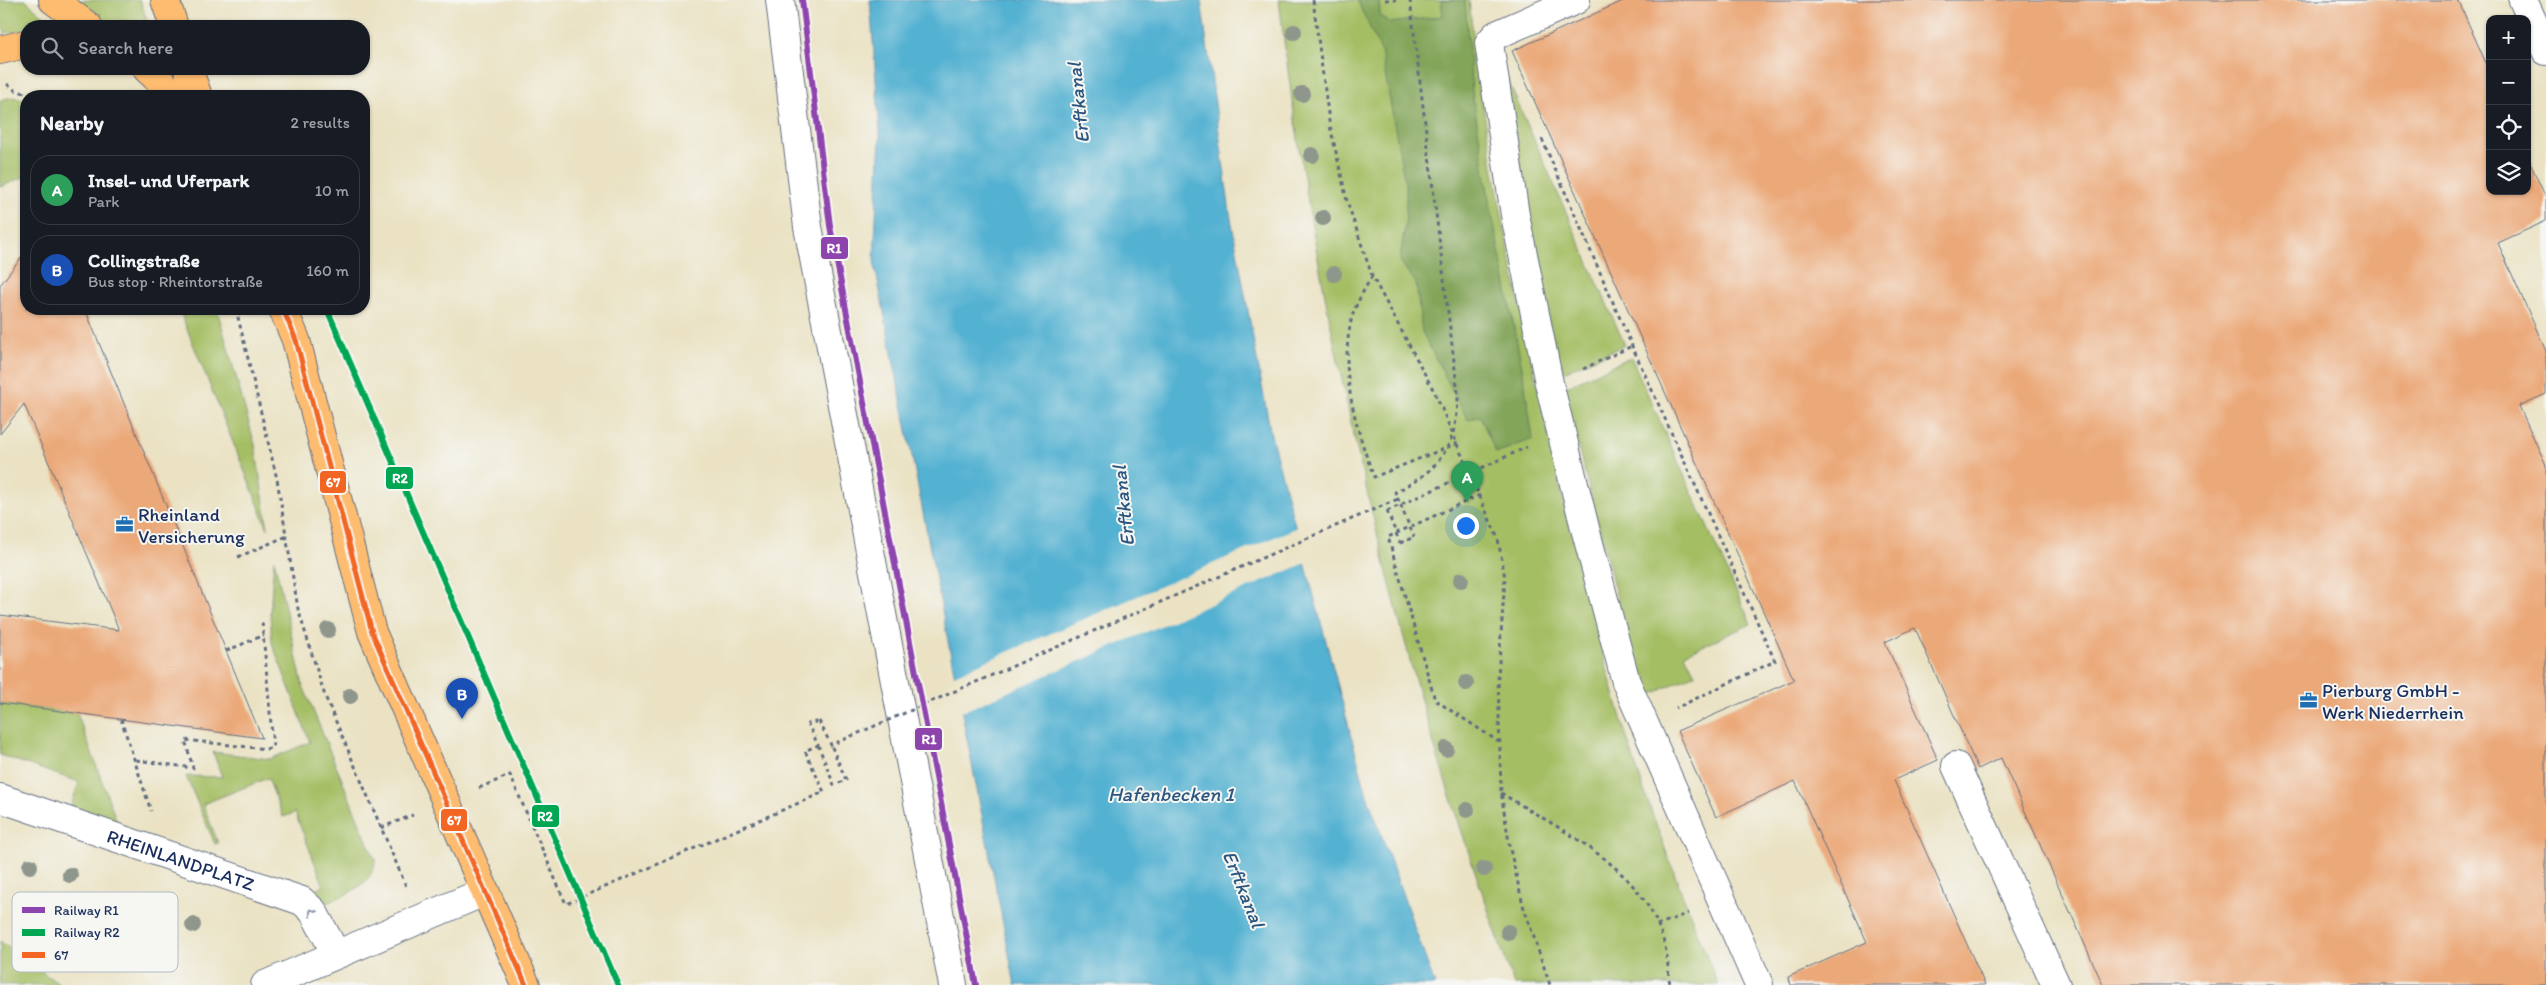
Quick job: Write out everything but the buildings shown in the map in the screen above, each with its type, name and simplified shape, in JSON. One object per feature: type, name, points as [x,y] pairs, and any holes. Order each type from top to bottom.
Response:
[{"type":"main road","points":[[53,0],[80,20]]},
{"type":"main road","points":[[2,63],[20,49]]},
{"type":"main road","points":[[154,75],[170,90]]},
{"type":"main road","points":[[190,75],[196,90]]},
{"type":"main road","points":[[286,315],[296,340],[372,632],[526,985]]},
{"type":"street","points":[[780,0],[808,227],[953,985]]},
{"type":"street","points":[[1576,0],[1496,35],[1488,43],[1515,215],[1549,383],[1626,682],[1759,985]]},
{"type":"street","points":[[2523,0],[2546,51]]},
{"type":"street","points":[[1956,766],[2056,985]]},
{"type":"street","name":"RHEINLANDPLATZ","points":[[0,798],[302,901],[313,911],[336,954]]},
{"type":"street","points":[[265,985],[484,892]]},
{"type":"path","points":[[1313,0],[1329,122],[1347,201],[1372,276],[1435,393],[1498,539],[1505,578],[1498,677],[1501,792],[1510,849],[1524,905],[1550,985]]},
{"type":"path","points":[[1385,0],[1396,0]]},
{"type":"path","points":[[1410,0],[1458,394],[1458,416],[1452,441],[1438,464],[1417,482],[1395,492],[1398,499],[1414,536],[1400,543],[1387,511],[1445,484]]},
{"type":"path","points":[[2,63],[10,89],[20,91]]},
{"type":"path","points":[[1540,136],[1636,355],[1775,661],[1672,710]]},
{"type":"path","points":[[1372,276],[1358,300],[1350,325],[1347,357],[1352,398],[1362,446],[1374,478],[1458,443]]},
{"type":"path","points":[[238,315],[264,419],[298,609],[325,696],[420,919]]},
{"type":"path","points":[[1480,495],[1388,537],[1435,700],[1500,742]]},
{"type":"path","points":[[831,745],[1398,499]]},
{"type":"path","points":[[238,557],[286,536]]},
{"type":"path","points":[[136,760],[193,768],[185,740],[266,749],[273,746],[262,621]]},
{"type":"path","points":[[226,651],[264,635]]},
{"type":"path","points":[[121,719],[153,816]]},
{"type":"path","points":[[819,721],[846,780],[834,786],[818,745],[808,724],[819,721]]},
{"type":"path","points":[[510,775],[566,904],[824,792],[805,751],[818,745]]},
{"type":"path","points":[[1501,792],[1609,862],[1628,879],[1644,901],[1657,925],[1665,946],[1670,985]]},
{"type":"path","points":[[1657,925],[1690,913]]},
{"type":"green space","points":[[0,0],[25,0],[48,20],[20,20],[20,31],[5,33],[0,20]]},
{"type":"green space","points":[[79,0],[140,0],[147,20],[105,20]]},
{"type":"green space","points":[[1279,0],[1469,0],[1484,110],[1503,220],[1537,384],[1575,550],[1636,767],[1718,985],[1514,985],[1432,739],[1376,530],[1319,266],[1304,178]]},
{"type":"green space","points":[[1357,0],[1379,0],[1380,16],[1390,23],[1443,16],[1441,0],[1465,0],[1472,91],[1489,199],[1523,373],[1533,439],[1496,453],[1480,416],[1468,420],[1422,332],[1416,283],[1400,261],[1406,217],[1406,189],[1381,51]]},
{"type":"green space","points":[[1506,76],[1625,345],[1559,374],[1526,204]]},
{"type":"green space","points":[[13,97],[20,99],[20,179],[0,187],[0,100]]},
{"type":"green space","points":[[181,315],[219,315],[255,445],[268,529]]},
{"type":"green space","points":[[1631,357],[1751,624],[1685,654],[1695,674],[1648,696],[1634,664],[1563,388]]},
{"type":"green space","points":[[274,559],[303,686],[375,860],[369,877],[363,884],[321,906],[314,890],[324,886],[295,813],[283,817],[268,778],[203,804],[218,843],[215,844],[186,776],[222,777],[213,752],[270,759],[310,742],[272,643],[270,613]]},
{"type":"green space","points":[[0,703],[77,713],[117,822],[71,806],[79,782],[0,755]]},
{"type":"green space","points":[[0,941],[12,950],[12,972],[42,972],[60,985],[0,985]]},
{"type":"water","name":"Hafenbecken 1","points":[[870,0],[1201,0],[1230,213],[1271,435],[1367,795],[1435,985],[1015,985],[874,261],[880,134]]},
{"type":"pier","points":[[1298,527],[1308,562],[959,713],[952,676]]},
{"type":"rail line","name":"R1","points":[[802,0],[830,226],[976,985]]},
{"type":"rail line","name":"R2","points":[[330,315],[618,985]]},
{"type":"transit line","name":"67","points":[[286,315],[296,340],[372,632],[526,985]]},
{"type":"place","name":"Insel- und Uferpark","points":[[1467,502]]},
{"type":"place","name":"Rheinland Versicherung","points":[[124,525]]},
{"type":"place","name":"Pierburg GmbH - Werk Niederrhein","points":[[2308,701]]},
{"type":"place","name":"Collingstraße","points":[[462,719]]},
{"type":"water label","name":"Erftkanal","points":[[1078,103]]},
{"type":"water label","name":"Erftkanal","points":[[1123,506]]},
{"type":"water label","name":"Erftkanal","points":[[1244,889]]}]
